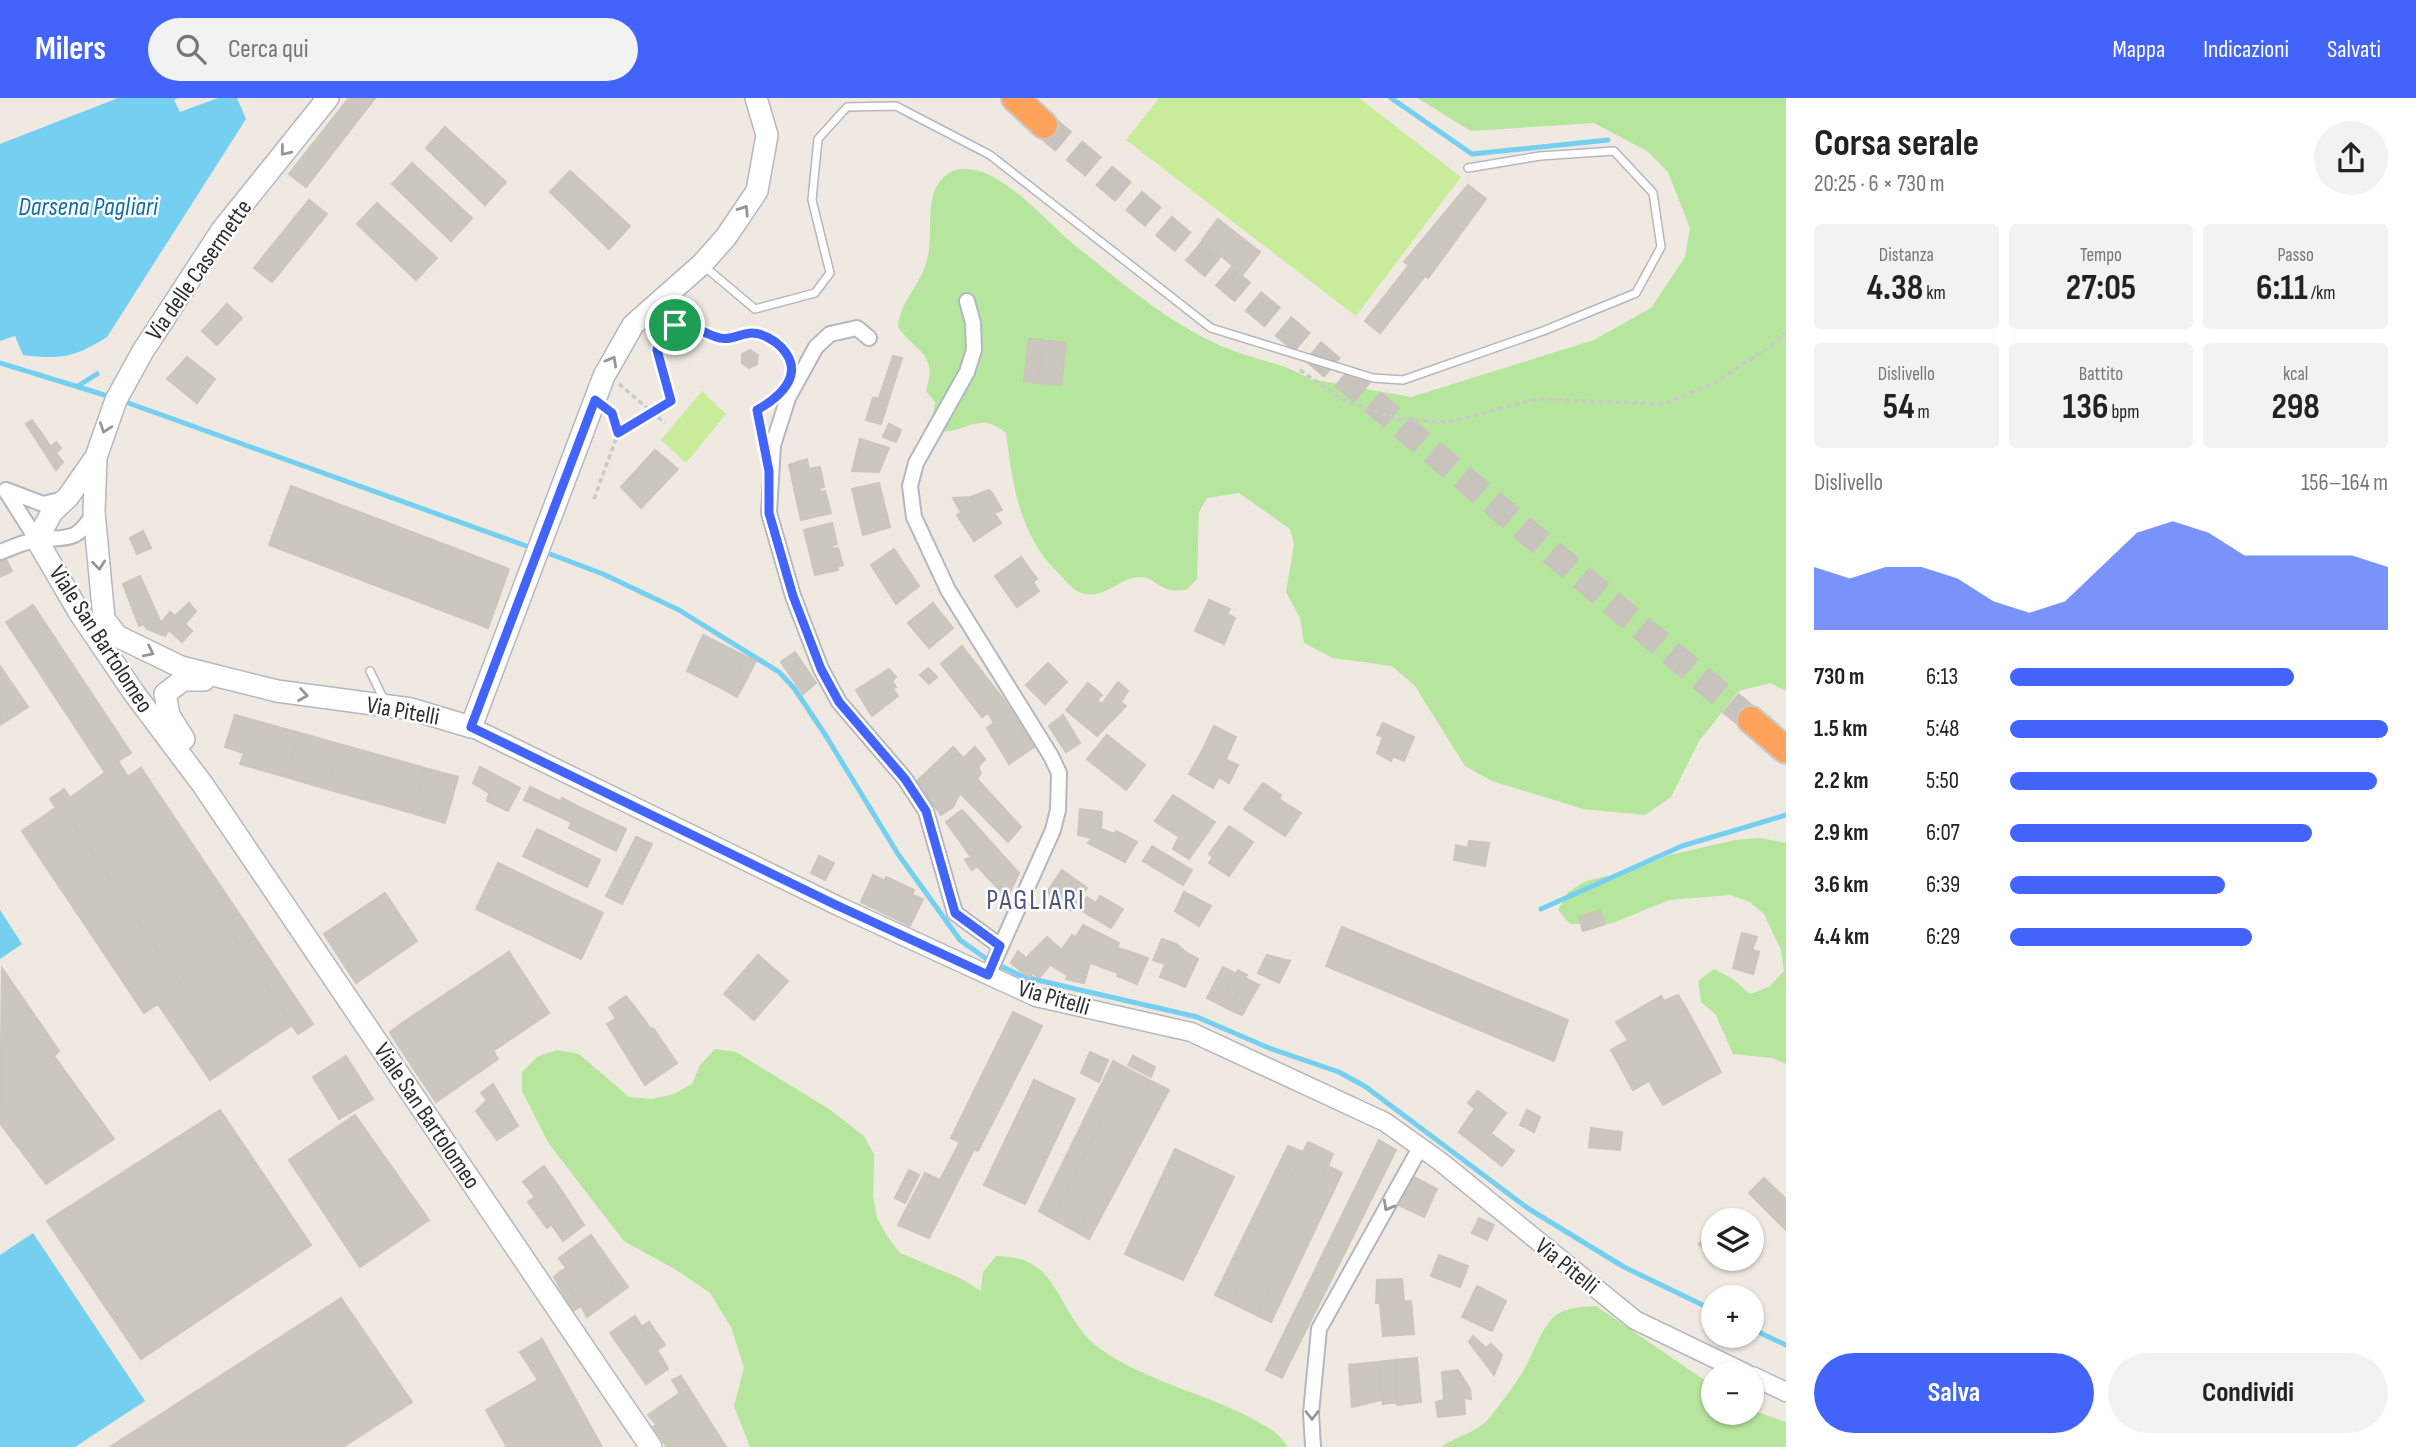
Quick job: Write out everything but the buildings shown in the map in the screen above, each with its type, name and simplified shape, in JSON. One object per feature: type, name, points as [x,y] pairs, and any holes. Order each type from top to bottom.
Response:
[{"type":"highway","points":[[1015,98],[1044,125]]},
{"type":"highway","points":[[1751,720],[1786,750]]},
{"type":"main road","name":"Via delle Casermette","points":[[96,457],[119,394],[222,230],[328,98]]},
{"type":"main road","points":[[471,727],[604,376],[633,325],[702,264],[726,237],[757,191],[767,135],[756,98]]},
{"type":"main road","points":[[37,540],[52,512],[68,498],[96,457]]},
{"type":"main road","points":[[93,512],[96,457]]},
{"type":"main road","name":"Via Pitelli","points":[[93,512],[110,627],[181,667],[287,693],[411,709],[471,727]]},
{"type":"main road","name":"Viale San Bartolomeo","points":[[37,540],[79,611],[134,694],[203,785],[651,1447]]},
{"type":"main road","name":"Via Pitelli","points":[[169,715],[165,694],[178,682],[236,680]]},
{"type":"main road","name":"Viale San Bartolomeo","points":[[169,715],[205,770],[208,778],[203,785]]},
{"type":"street","points":[[967,300],[973,323],[974,350],[967,372],[916,463],[910,486],[914,517],[948,590],[1043,739],[1059,773],[1058,810],[1053,830],[988,974]]},
{"type":"street","points":[[869,338],[857,328],[830,334],[804,367],[788,398],[773,445],[769,513],[793,596],[821,669],[839,702],[905,779],[926,811],[955,913],[999,949]]},
{"type":"street","name":"Viale San Bartolomeo","points":[[37,540],[6,490],[43,504],[68,498]]},
{"type":"street","points":[[0,552],[37,540],[65,539],[76,535],[85,528],[93,512]]},
{"type":"street","name":"Via Pitelli","points":[[471,727],[824,899],[1036,997],[1191,1032],[1385,1122],[1421,1146],[1635,1320],[1723,1362]]},
{"type":"street","points":[[1313,1447],[1311,1413],[1319,1329],[1421,1146]]},
{"type":"street","name":"Via Pitelli","points":[[1764,1382],[1786,1392]]},
{"type":"lane","points":[[702,264],[755,309],[815,293],[830,273],[812,200],[818,139],[847,107],[896,106],[990,155],[1211,328],[1373,378],[1403,380],[1543,331],[1636,293],[1661,247],[1653,193],[1615,152],[1540,156],[1468,168]]},
{"type":"lane","points":[[370,671],[387,706]]},
{"type":"path","points":[[618,433],[671,401],[672,396],[663,377],[659,342],[680,321],[724,340],[753,333],[764,336],[788,355],[792,365]]},
{"type":"path","points":[[1298,368],[1343,400],[1401,420],[1450,422],[1536,399],[1663,404],[1713,384],[1786,332]]},
{"type":"path","points":[[615,380],[665,423]]},
{"type":"path","points":[[762,434],[757,410],[775,399]]},
{"type":"path","points":[[594,499],[618,433],[612,413],[595,400]]},
{"type":"green space","points":[[1159,98],[1359,98],[1461,177],[1356,316],[1126,140]]},
{"type":"green space","points":[[1417,98],[1786,98],[1786,691],[1770,683],[1739,691],[1699,741],[1671,797],[1645,815],[1583,809],[1492,781],[1465,766],[1415,686],[1392,666],[1333,658],[1304,643],[1300,618],[1286,592],[1294,544],[1290,529],[1239,493],[1207,498],[1199,512],[1197,579],[1186,590],[1170,590],[1141,577],[1126,580],[1100,593],[1081,593],[1065,581],[1046,560],[1027,527],[1015,491],[1006,433],[988,423],[936,431],[933,417],[935,402],[926,391],[929,378],[927,361],[924,354],[898,327],[903,309],[927,260],[932,200],[936,188],[948,173],[971,169],[1004,183],[1077,247],[1189,330],[1231,350],[1281,366],[1310,379],[1411,397],[1594,340],[1651,308],[1685,257],[1690,228],[1668,172],[1647,151],[1594,123],[1471,131]]},
{"type":"green space","points":[[702,391],[726,414],[686,463],[661,440]]},
{"type":"green space","points":[[1760,838],[1786,843],[1786,1064],[1772,1058],[1733,1054],[1716,1015],[1701,1002],[1698,981],[1714,969],[1733,979],[1750,994],[1769,987],[1784,971],[1781,950],[1764,914],[1750,902],[1730,895],[1669,900],[1610,924],[1570,924],[1558,910],[1568,892],[1586,881],[1630,871],[1670,855],[1735,840]]},
{"type":"green space","points":[[715,1049],[736,1052],[829,1109],[864,1136],[874,1154],[873,1196],[877,1218],[900,1253],[962,1279],[981,1291],[983,1272],[996,1256],[1030,1263],[1051,1282],[1085,1335],[1100,1348],[1140,1371],[1251,1418],[1277,1434],[1288,1447],[750,1447],[734,1406],[744,1368],[731,1327],[710,1293],[678,1271],[624,1241],[549,1144],[522,1091],[522,1072],[537,1057],[557,1050],[579,1054],[629,1097],[652,1099],[674,1094],[692,1084],[700,1065]]},
{"type":"green space","points":[[1596,1306],[1701,1378],[1701,1425],[1764,1425],[1764,1414],[1786,1422],[1786,1447],[1441,1447],[1486,1422],[1521,1374],[1550,1321],[1559,1313]]},
{"type":"water","name":"Darsena Pagliari","points":[[118,98],[178,98],[174,100],[180,112],[218,98],[237,98],[246,119],[107,337],[77,353],[58,357],[23,355],[15,336],[0,341],[0,144]]},
{"type":"water","points":[[0,910],[22,944],[0,959]]},
{"type":"water","points":[[33,1233],[145,1401],[75,1447],[0,1447],[0,1255]]},
{"type":"waterway","points":[[1391,98],[1472,154],[1608,140]]},
{"type":"waterway","points":[[0,363],[111,397]]},
{"type":"waterway","points":[[78,386],[97,374]]},
{"type":"waterway","points":[[120,400],[532,548]]},
{"type":"waterway","points":[[542,551],[603,574],[679,610],[779,672],[794,688],[898,854],[960,940],[988,960],[1024,977],[1197,1017],[1269,1048],[1339,1072],[1366,1087],[1529,1209],[1624,1267],[1701,1304]]},
{"type":"waterway","points":[[1541,909],[1682,846],[1786,815]]},
{"type":"waterway","points":[[1764,1335],[1786,1345]]},
{"type":"tunnel","points":[[1044,125],[1751,720]]},
{"type":"district","name":"PAGLIARI","points":[[1036,900]]},
{"type":"route","points":[[680,321],[685,322],[701,332],[724,340],[753,333],[776,343],[788,355],[792,365],[789,384],[781,395],[757,410],[769,471],[769,513],[793,596],[821,669],[839,702],[905,779],[926,811],[955,913],[1000,946],[988,975],[836,905],[471,727],[595,400],[612,413],[618,433],[671,401],[672,396],[663,377],[657,350],[659,342],[675,325],[680,321]]}]
